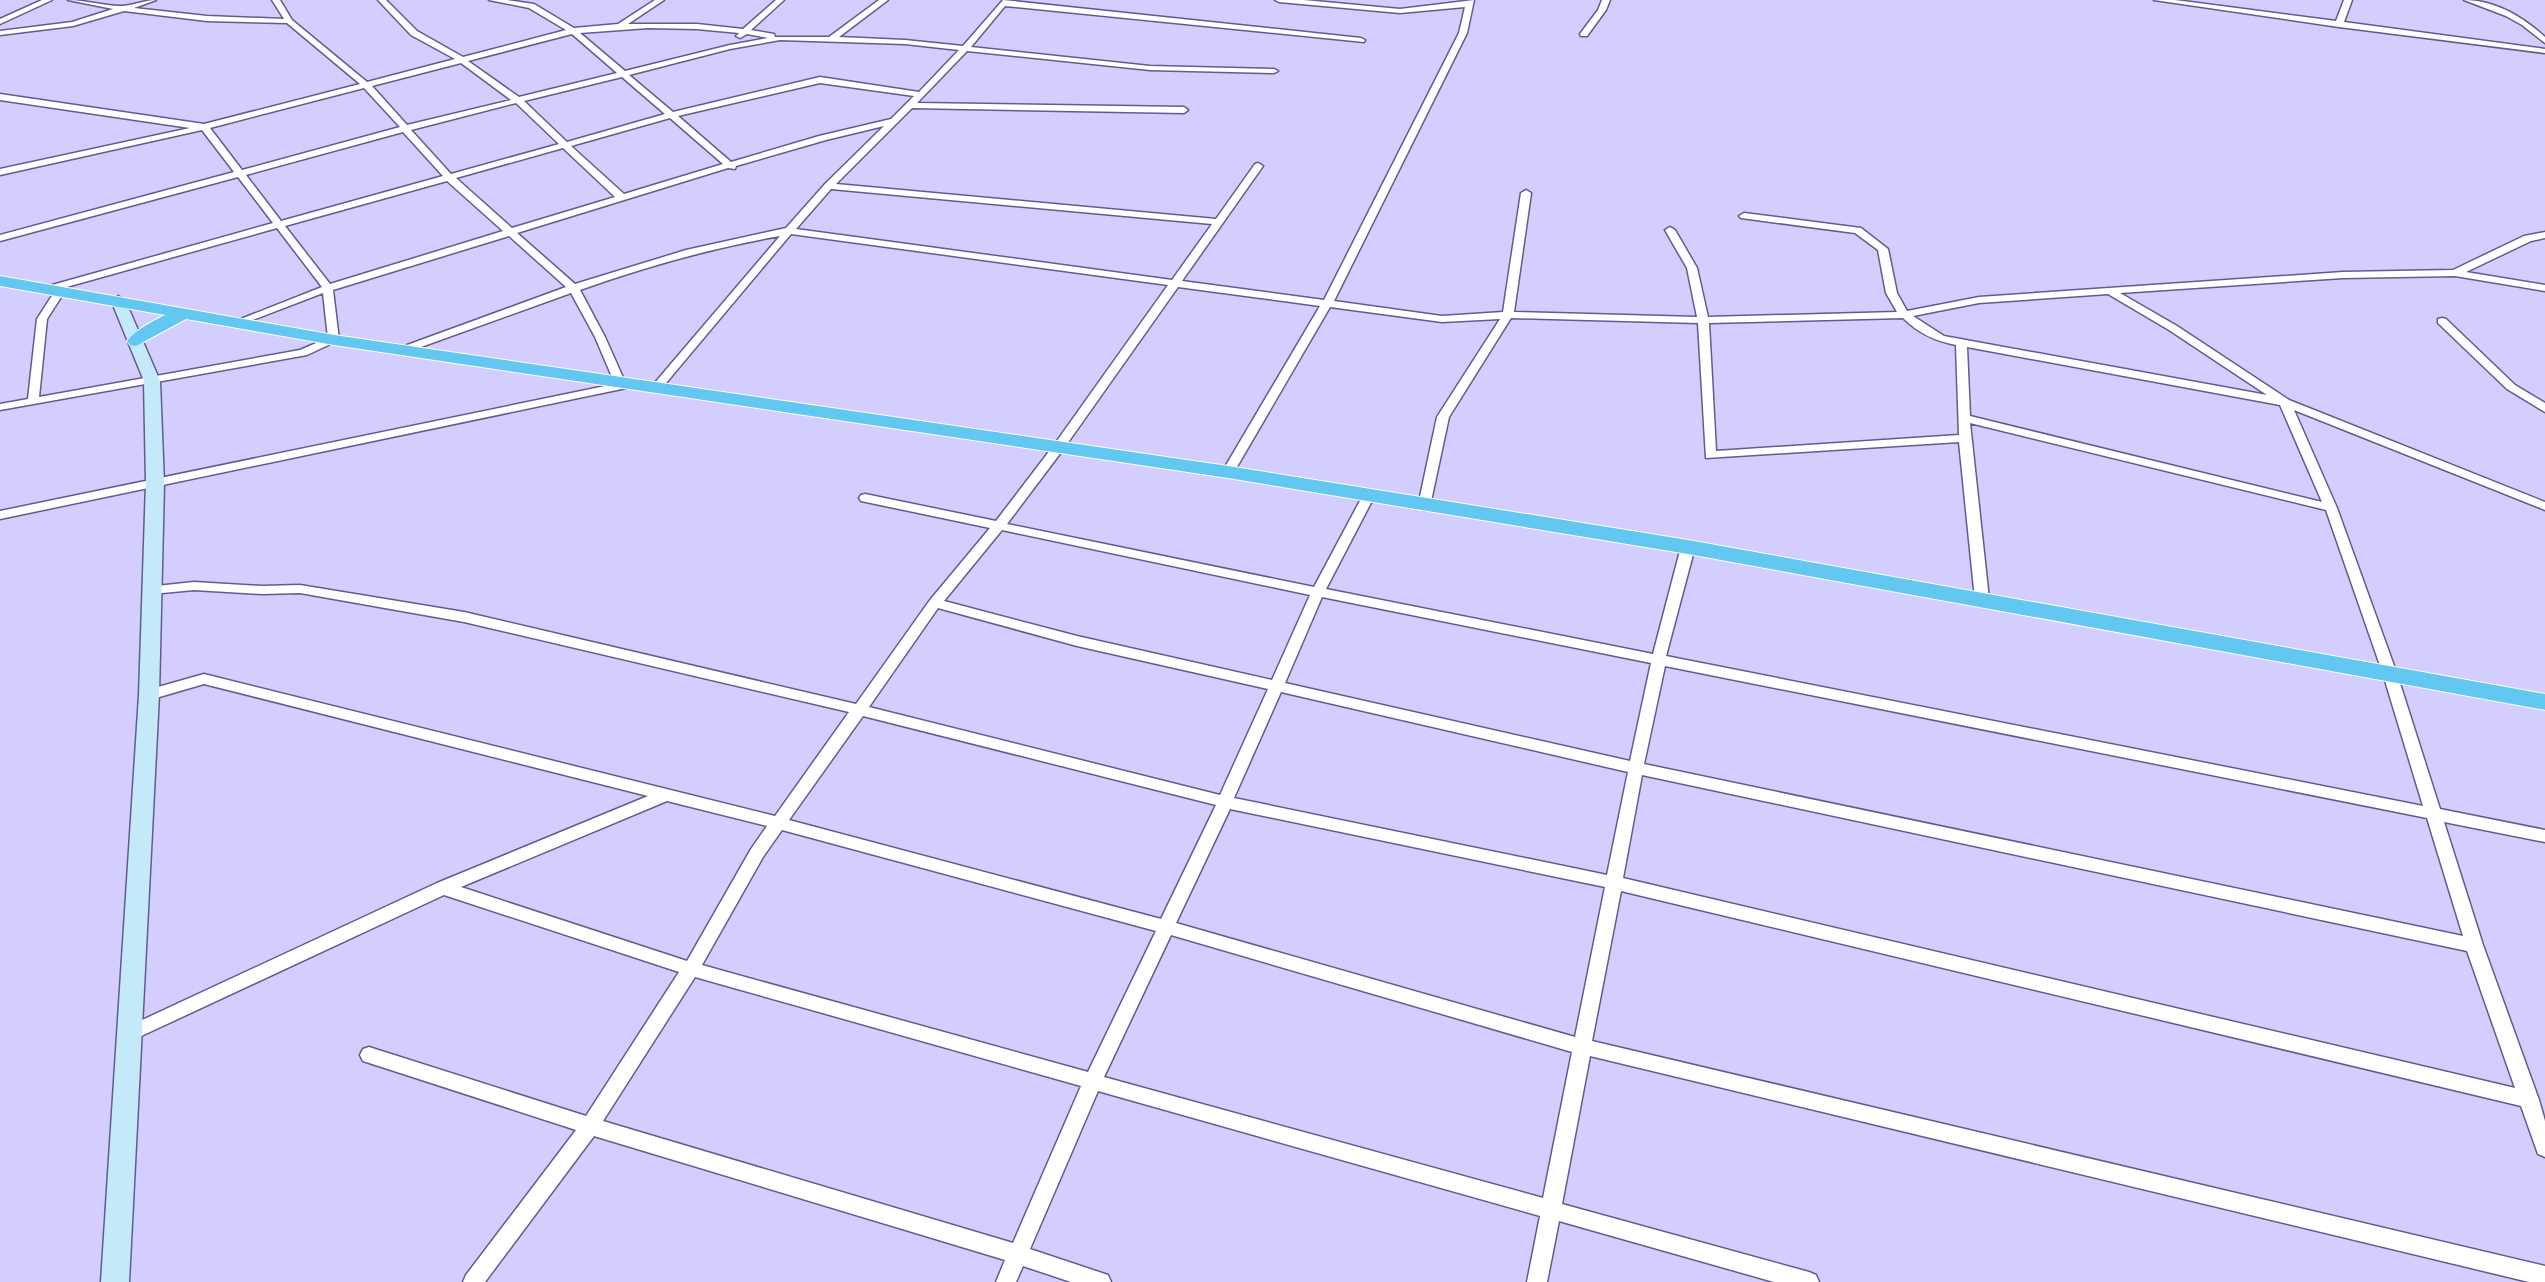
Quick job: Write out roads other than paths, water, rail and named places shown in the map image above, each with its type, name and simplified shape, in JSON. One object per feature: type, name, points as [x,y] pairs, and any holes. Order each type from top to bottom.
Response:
[{"type":"highway","points":[[0,281],[334,340],[1228,472],[1368,497],[1688,547],[2545,702]]},
{"type":"highway","points":[[136,341],[185,313]]},
{"type":"main road","points":[[115,1282],[149,695],[155,483],[152,381],[118,300]]},
{"type":"street","points":[[0,22],[48,0]]},
{"type":"street","points":[[72,0],[122,9],[250,22],[289,21]]},
{"type":"street","points":[[0,33],[73,24],[152,0]]},
{"type":"street","points":[[0,515],[626,383],[574,289],[450,178],[366,85],[289,21],[276,0]]},
{"type":"street","points":[[382,0],[414,33],[462,60],[517,100],[622,198]]},
{"type":"street","points":[[493,0],[531,6],[573,31],[732,167]]},
{"type":"street","points":[[531,6],[540,0]]},
{"type":"street","points":[[621,24],[660,0]]},
{"type":"street","points":[[730,47],[780,0]]},
{"type":"street","points":[[832,39],[884,0]]},
{"type":"street","points":[[1228,472],[1328,302],[1463,33],[1470,2],[1400,11],[1279,0]]},
{"type":"street","points":[[1584,34],[1606,0]]},
{"type":"street","points":[[2158,0],[2545,51]]},
{"type":"street","points":[[2248,12],[2250,0]]},
{"type":"street","points":[[2339,25],[2348,0]]},
{"type":"street","points":[[2468,0],[2509,14],[2525,23],[2545,41]]},
{"type":"street","points":[[657,387],[828,186],[1006,2],[1361,40]]},
{"type":"street","points":[[0,172],[204,127],[573,31],[621,24],[691,24],[780,38],[905,42],[1150,68],[1274,71]]},
{"type":"street","points":[[0,238],[517,100],[730,47],[780,38]]},
{"type":"street","points":[[33,402],[42,319],[55,290],[672,115],[820,80],[918,94]]},
{"type":"street","points":[[0,97],[204,127],[283,226],[328,288],[334,340],[303,353],[0,407]]},
{"type":"street","points":[[908,105],[1184,110]]},
{"type":"street","points":[[238,322],[328,288],[509,231],[732,167],[828,134],[891,122]]},
{"type":"street","points":[[473,1282],[590,1126],[691,970],[757,852],[935,603],[999,526],[1058,448],[1258,166]]},
{"type":"street","points":[[828,186],[1219,222]]},
{"type":"street","points":[[1424,506],[1443,417],[1508,315],[1526,193]]},
{"type":"street","points":[[1744,216],[1858,230],[1883,249],[1886,283],[1904,315],[1926,332],[1961,344],[2285,402]]},
{"type":"street","points":[[1670,230],[1692,268],[1703,320],[1710,455],[1965,438]]},
{"type":"street","points":[[403,350],[574,289],[741,238],[788,231],[1442,318],[1508,315],[1703,320],[1904,315],[1979,300],[2112,293],[2343,275],[2455,273],[2545,288]]},
{"type":"street","points":[[2455,273],[2528,238],[2545,235]]},
{"type":"street","points":[[2112,293],[2173,328],[2285,402],[2545,506]]},
{"type":"street","points":[[2442,321],[2511,387],[2545,408]]},
{"type":"street","points":[[1961,344],[1965,438],[1982,599]]},
{"type":"street","points":[[2285,402],[2331,508],[2389,674],[2474,944],[2545,1148]]},
{"type":"street","points":[[1964,418],[2331,508]]},
{"type":"street","points":[[1006,1282],[1093,1081],[1225,802],[1318,593],[1368,497]]},
{"type":"street","points":[[865,498],[1318,593],[1659,658],[2545,836]]},
{"type":"street","points":[[1536,1282],[1616,883],[1636,768],[1659,658],[1688,547]]},
{"type":"street","points":[[152,590],[194,586],[300,589],[436,611],[861,710],[1225,802],[1616,883],[2530,1100]]},
{"type":"street","points":[[935,603],[1077,641],[1636,768],[2474,944]]},
{"type":"street","points":[[149,695],[205,679],[778,823],[1167,927],[1583,1047],[2545,1276]]},
{"type":"street","points":[[131,1033],[443,888],[666,795]]},
{"type":"street","points":[[443,888],[691,970],[1093,1081],[1550,1212],[1809,1282]]},
{"type":"street","points":[[369,1055],[590,1126],[1101,1282]]}]
